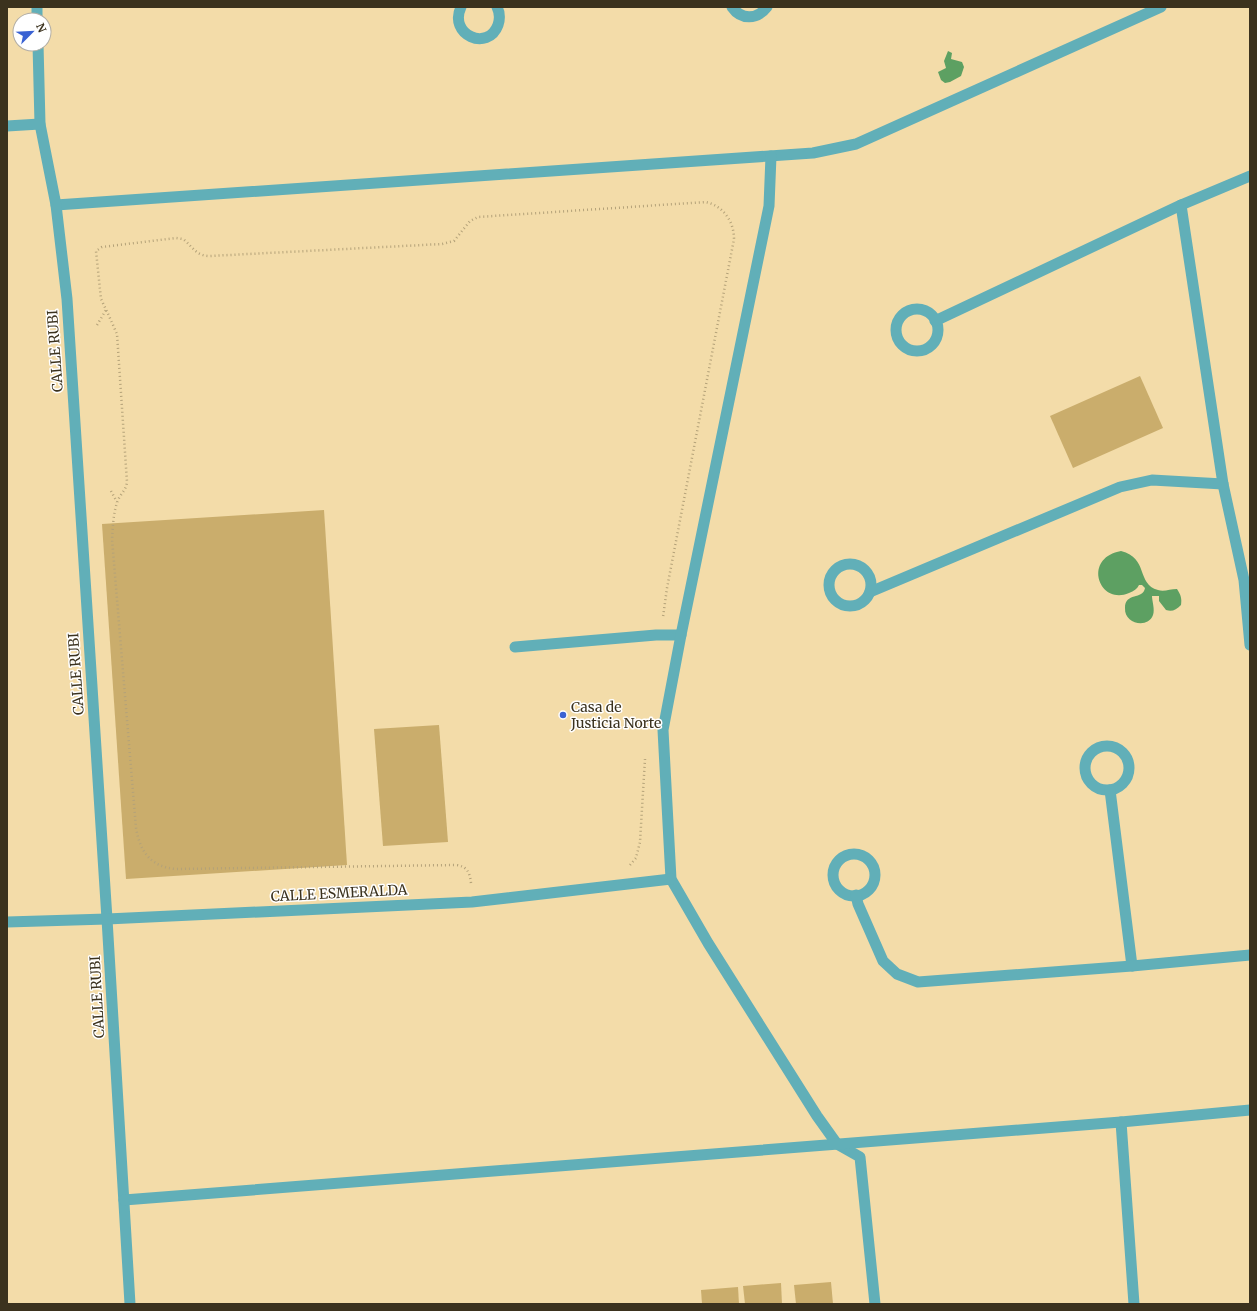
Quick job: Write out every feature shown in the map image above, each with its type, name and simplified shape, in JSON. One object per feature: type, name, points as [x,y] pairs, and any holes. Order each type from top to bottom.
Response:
[{"type":"street","points":[[461,7],[458,15],[458,22],[461,28],[465,34],[478,39],[485,38],[496,30],[500,17],[497,7]]},
{"type":"street","points":[[732,7],[742,16],[748,17],[755,17],[767,7]]},
{"type":"street","points":[[56,204],[813,153],[856,144],[1161,7]]},
{"type":"street","name":"CALLE RUBI","points":[[38,52],[40,124],[56,204],[67,299],[130,1304]]},
{"type":"street","points":[[7,126],[40,124]]},
{"type":"street","points":[[771,156],[770,206],[681,635],[663,730],[670,879],[708,943],[817,1116],[837,1144],[860,1157],[875,1304]]},
{"type":"street","points":[[935,321],[1181,205],[1250,176]]},
{"type":"street","points":[[1181,205],[1223,484],[1247,580],[1250,645]]},
{"type":"street","points":[[870,592],[1120,487],[1152,480],[1223,484]]},
{"type":"street","points":[[515,647],[656,635],[681,635]]},
{"type":"street","points":[[1110,790],[1132,966]]},
{"type":"street","name":"CALLE ESMERALDA","points":[[7,922],[107,919],[472,902],[670,879]]},
{"type":"street","points":[[856,895],[858,904],[883,961],[897,974],[918,982],[1132,966],[1250,955]]},
{"type":"street","points":[[124,1200],[1121,1122],[1250,1110]]},
{"type":"street","points":[[1121,1122],[1134,1304]]},
{"type":"path","points":[[472,902],[471,876],[465,867],[456,865],[168,869],[151,860],[139,845],[136,828],[113,547],[113,523],[117,502],[126,488],[127,482],[116,334],[114,325],[101,299],[96,251],[102,247],[176,238],[183,238],[198,254],[203,256],[442,244],[454,241],[470,221],[478,217],[706,202],[714,204],[724,212],[730,220],[734,239],[667,588],[666,604],[660,636]]},
{"type":"path","points":[[97,325],[106,310]]},
{"type":"path","points":[[111,491],[117,502]]},
{"type":"path","points":[[627,867],[632,864],[636,858],[640,842],[645,757]]},
{"type":"path","points":[[471,882],[478,881]]},
{"type":"shaded area","points":[[948,51],[952,53],[951,59],[962,62],[964,67],[961,76],[945,83],[941,80],[938,72],[946,68],[944,61]]},
{"type":"shaded area","points":[[1140,376],[1163,428],[1073,468],[1050,416]]},
{"type":"shaded area","points":[[324,510],[347,865],[126,879],[102,524]]},
{"type":"shaded area","points":[[1121,551],[1130,554],[1136,559],[1144,577],[1151,587],[1160,591],[1177,589],[1181,597],[1181,605],[1174,610],[1166,610],[1159,601],[1159,596],[1152,596],[1154,613],[1150,619],[1146,622],[1137,623],[1128,618],[1125,608],[1126,603],[1131,598],[1144,592],[1145,588],[1142,585],[1139,585],[1136,589],[1129,593],[1118,595],[1110,593],[1103,587],[1099,580],[1098,571],[1102,562],[1109,555]]},
{"type":"shaded area","points":[[439,725],[448,842],[383,846],[374,729]]},
{"type":"shaded area","points":[[831,1282],[833,1304],[796,1304],[794,1285]]},
{"type":"shaded area","points":[[781,1283],[782,1304],[745,1304],[743,1286]]},
{"type":"shaded area","points":[[738,1287],[739,1304],[702,1304],[701,1290]]},
{"type":"place","name":"Casa de Justicia Norte","points":[[563,715]]}]
